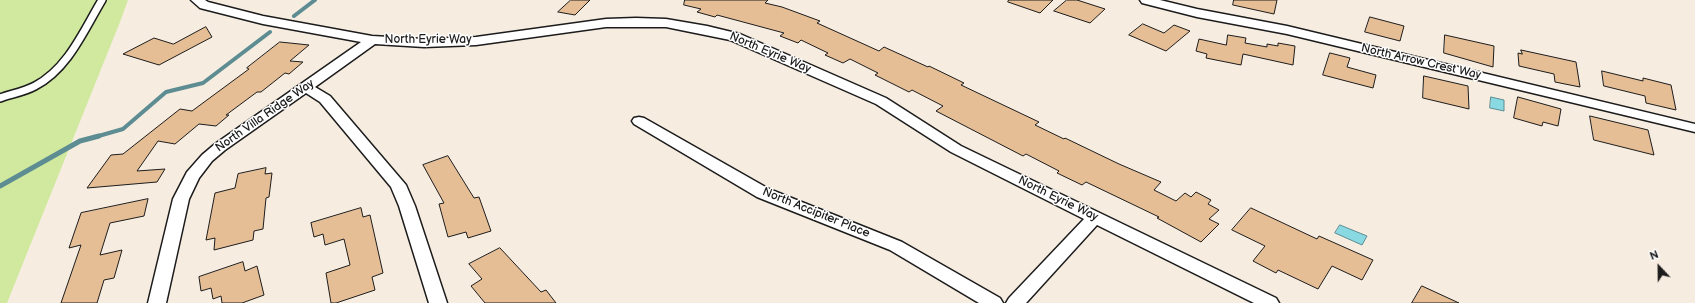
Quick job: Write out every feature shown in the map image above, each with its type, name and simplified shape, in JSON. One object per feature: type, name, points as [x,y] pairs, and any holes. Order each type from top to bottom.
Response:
[{"type":"street","name":"North Eyrie Way","points":[[197,0],[204,5],[263,20],[372,40],[424,43],[476,41],[606,23],[636,22],[666,23],[735,37],[881,101],[956,149],[1270,303]]},
{"type":"street","name":"North Arrow Crest Way","points":[[1146,0],[1191,12],[1293,32],[1695,128]]},
{"type":"street","name":"North Villa Ridge Way","points":[[157,303],[181,199],[192,176],[207,158],[220,146],[372,40]]},
{"type":"street","points":[[306,87],[324,99],[398,185],[407,206],[438,303]]},
{"type":"street","name":"North Accipiter Place","points":[[639,121],[763,193],[896,246],[994,303]]},
{"type":"street","points":[[1015,303],[1095,217]]},
{"type":"lane","points":[[0,98],[36,85],[56,70],[70,52],[102,0]]},
{"type":"green space","points":[[0,0],[128,0],[7,303],[0,303]]},
{"type":"water","points":[[1491,97],[1504,100],[1504,111],[1490,108]]},
{"type":"water","points":[[1340,225],[1367,236],[1362,245],[1335,233]]},
{"type":"building","points":[[571,0],[590,0],[575,15],[558,12]]},
{"type":"building","points":[[685,0],[768,0],[765,3],[782,7],[820,21],[817,23],[879,51],[884,47],[928,67],[929,66],[964,83],[961,85],[1039,122],[1035,125],[1161,182],[1154,190],[1176,201],[1185,193],[1191,197],[1196,192],[1211,200],[1208,204],[1219,210],[1209,219],[1219,224],[1201,242],[1157,218],[1159,217],[1086,182],[1082,185],[1057,173],[1059,171],[1026,154],[1023,156],[936,111],[943,106],[912,90],[909,92],[875,75],[878,73],[850,59],[843,63],[825,55],[828,53],[801,40],[798,43],[780,36],[784,33],[717,15],[715,17],[697,12],[701,9],[684,5]]},
{"type":"building","points":[[1009,0],[1053,0],[1040,13],[1008,2]]},
{"type":"building","points":[[1067,0],[1077,0],[1105,9],[1090,23],[1054,11]]},
{"type":"building","points":[[1234,0],[1277,0],[1274,14],[1233,5]]},
{"type":"building","points":[[1370,17],[1404,26],[1400,41],[1365,32]]},
{"type":"building","points":[[1143,24],[1164,33],[1174,25],[1190,31],[1166,51],[1129,35]]},
{"type":"building","points":[[206,27],[212,37],[159,65],[123,54],[154,38],[173,44]]},
{"type":"building","points":[[1228,35],[1246,38],[1245,43],[1267,47],[1267,44],[1278,46],[1278,43],[1295,46],[1293,65],[1243,54],[1241,65],[1206,58],[1207,54],[1196,51],[1199,39],[1226,45]]},
{"type":"building","points":[[1445,35],[1494,46],[1493,67],[1444,53]]},
{"type":"building","points":[[280,42],[309,45],[290,61],[303,62],[289,74],[285,73],[261,92],[257,92],[226,115],[229,115],[216,126],[199,124],[175,144],[158,141],[137,171],[165,169],[157,182],[87,188],[111,155],[123,154],[180,109],[192,111],[249,69],[247,68]]},
{"type":"building","points":[[1521,50],[1576,62],[1580,87],[1555,82],[1554,74],[1519,66],[1518,53],[1522,54]]},
{"type":"building","points":[[1330,53],[1350,58],[1347,67],[1376,75],[1373,88],[1323,75]]},
{"type":"building","points":[[1602,71],[1643,81],[1643,78],[1671,85],[1676,110],[1646,103],[1645,96],[1604,86]]},
{"type":"building","points":[[1424,76],[1468,86],[1469,109],[1423,98]]},
{"type":"building","points":[[1518,97],[1561,109],[1558,126],[1543,122],[1542,126],[1514,118]]},
{"type":"building","points":[[1590,116],[1648,130],[1654,155],[1594,140]]},
{"type":"building","points":[[448,156],[474,198],[479,197],[491,231],[468,238],[466,232],[448,237],[439,204],[444,203],[423,165]]},
{"type":"building","points":[[266,168],[265,174],[272,173],[269,197],[266,198],[263,229],[254,231],[253,240],[214,250],[215,238],[206,240],[215,193],[235,188],[238,174]]},
{"type":"building","points":[[148,199],[144,216],[110,223],[100,255],[122,250],[114,278],[104,280],[97,303],[61,303],[81,245],[69,248],[81,213]]},
{"type":"building","points":[[361,208],[363,217],[370,215],[383,273],[372,277],[375,290],[336,303],[331,303],[326,273],[350,265],[344,239],[325,245],[323,234],[314,237],[311,223]]},
{"type":"building","points":[[1251,208],[1317,239],[1319,236],[1373,260],[1362,280],[1332,266],[1318,289],[1278,270],[1276,273],[1253,261],[1265,246],[1232,230]]},
{"type":"building","points":[[500,248],[541,292],[546,290],[556,303],[485,303],[471,286],[482,279],[469,264]]},
{"type":"building","points":[[243,262],[245,271],[257,266],[264,295],[242,303],[222,303],[221,296],[213,299],[211,288],[201,291],[199,277]]},
{"type":"building","points":[[1422,286],[1459,303],[1412,303]]},
{"type":"waterway","points":[[294,16],[315,0]]},
{"type":"waterway","points":[[95,137],[123,129],[166,92],[203,83],[270,32]]},
{"type":"waterway","points":[[0,186],[80,141],[99,136]]}]
